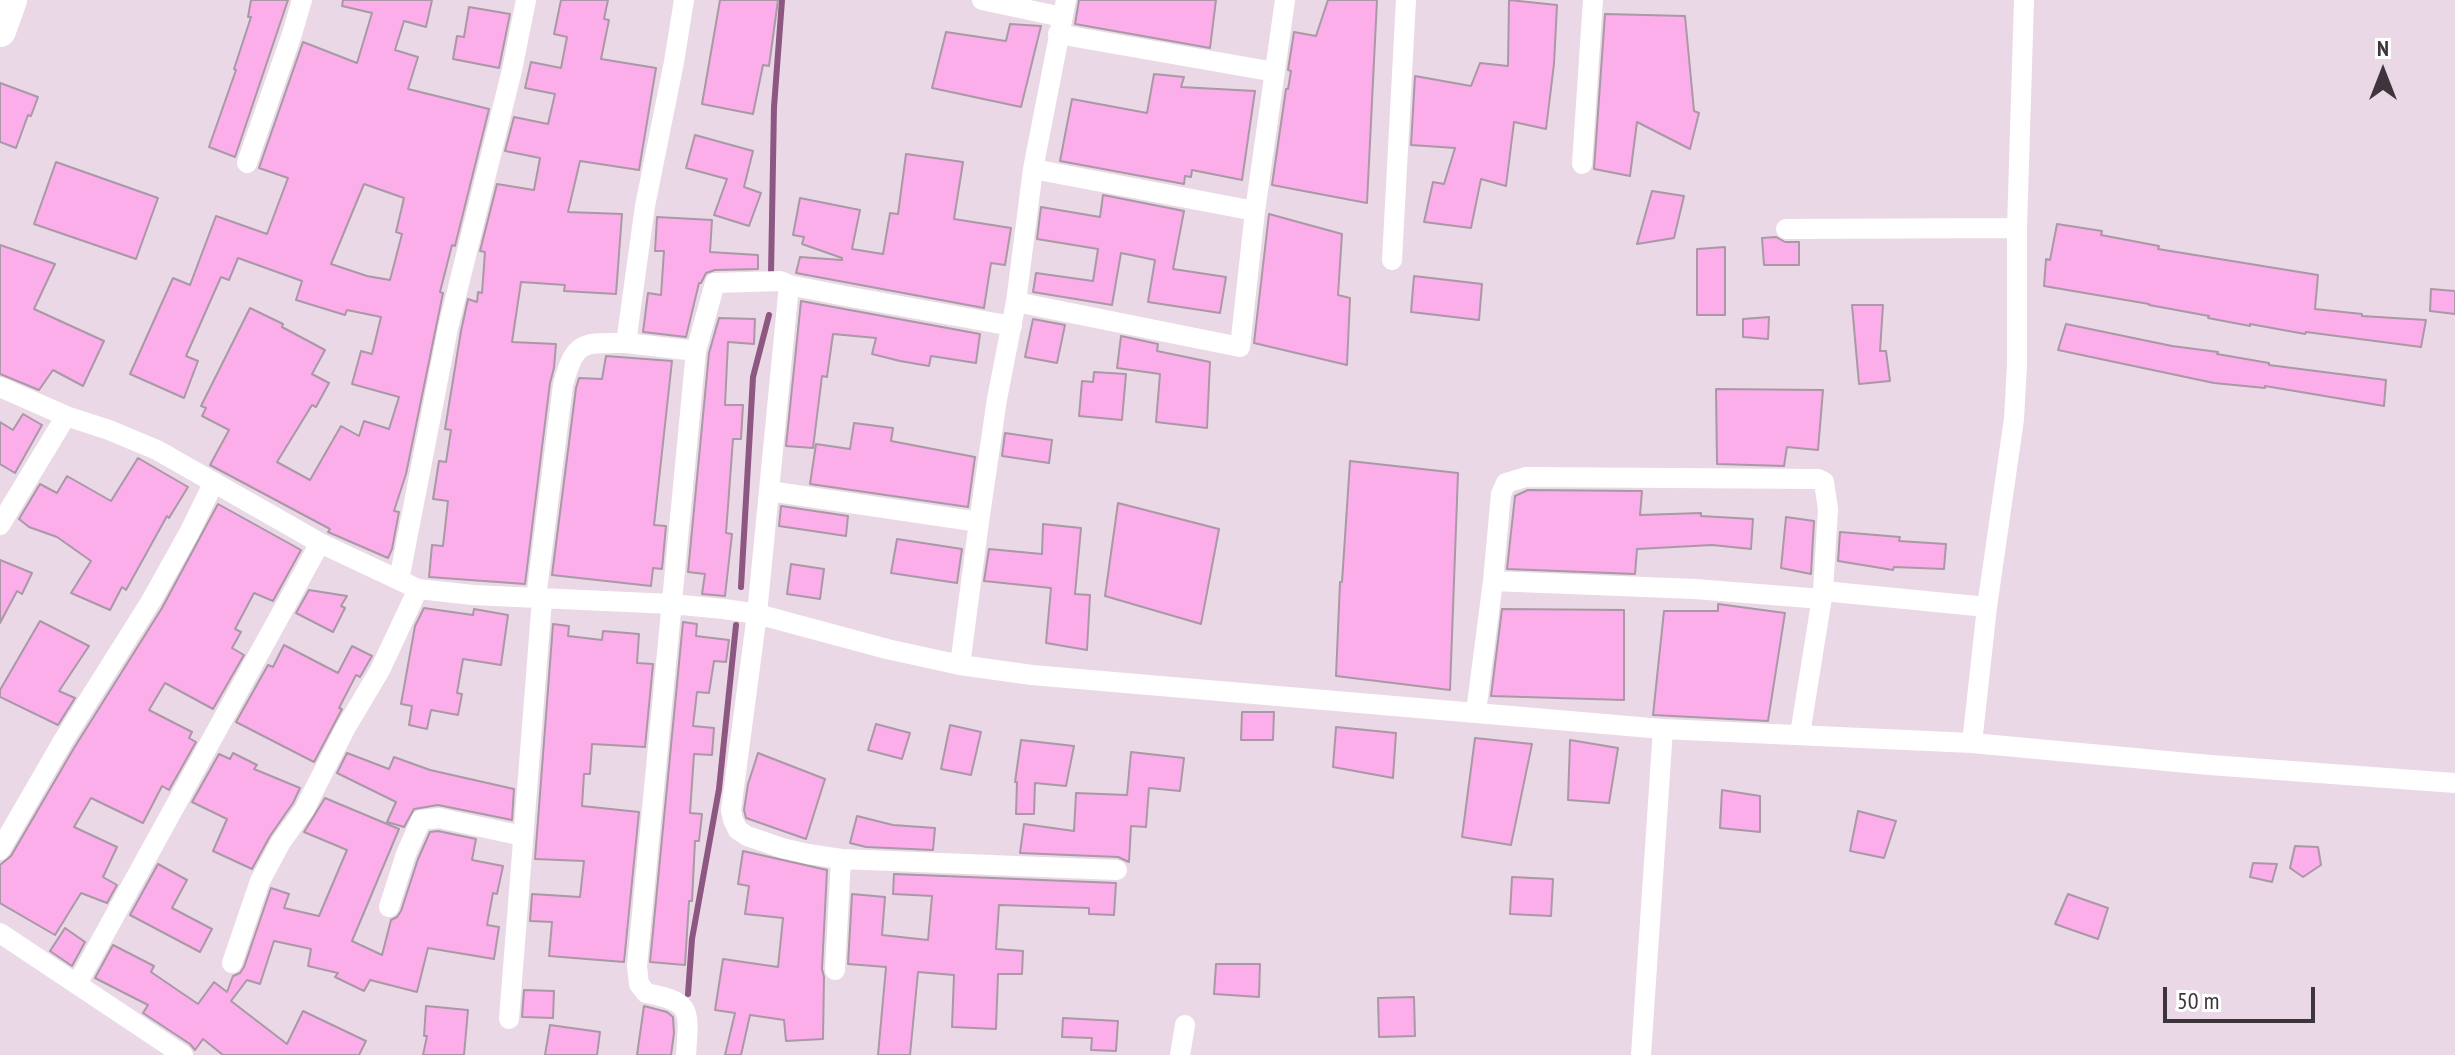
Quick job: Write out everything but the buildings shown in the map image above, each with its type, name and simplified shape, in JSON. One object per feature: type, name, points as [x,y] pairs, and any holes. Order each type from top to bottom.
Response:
[{"type":"highway","points":[[0,31],[11,0]]},
{"type":"street","points":[[247,163],[302,0]]},
{"type":"street","points":[[399,580],[448,328],[512,70],[526,0]]},
{"type":"street","points":[[626,343],[645,206],[684,0]]},
{"type":"street","points":[[982,0],[1062,17],[1275,72]]},
{"type":"street","points":[[1016,302],[1240,347],[1255,211],[1285,0]]},
{"type":"street","points":[[1392,260],[1406,0]]},
{"type":"street","points":[[1582,164],[1593,0]]},
{"type":"street","points":[[1972,743],[1987,607],[2014,419],[2024,0]]},
{"type":"street","points":[[960,665],[997,399],[1016,302],[1033,169],[1062,17]]},
{"type":"street","points":[[1033,169],[1255,211]]},
{"type":"street","points":[[1786,229],[2017,228]]},
{"type":"street","points":[[686,1055],[688,1024],[684,1007],[675,1000],[646,993],[639,984],[637,966],[696,351],[715,283],[780,281],[1012,326]]},
{"type":"street","points":[[789,285],[757,614],[731,810],[738,830],[782,848],[841,859],[1117,870]]},
{"type":"street","points":[[509,1019],[539,599],[563,385],[569,362],[583,346],[599,343],[696,351]]},
{"type":"street","points":[[0,387],[157,450],[320,543],[418,589],[539,599],[671,604],[757,614],[829,635],[960,665],[1047,676],[1663,729],[1972,743],[2455,783]]},
{"type":"street","points":[[0,525],[66,416]]},
{"type":"street","points":[[1476,712],[1501,494],[1506,483],[1526,477],[1818,479],[1824,482],[1828,509],[1822,595],[1800,734]]},
{"type":"street","points":[[0,850],[63,741],[151,601],[214,482]]},
{"type":"street","points":[[769,491],[979,522]]},
{"type":"street","points":[[77,984],[320,543]]},
{"type":"street","points":[[1493,581],[1822,595],[1987,607]]},
{"type":"street","points":[[232,963],[260,881],[281,842],[304,810],[345,729],[380,670],[418,589]]},
{"type":"street","points":[[1641,1055],[1663,729]]},
{"type":"street","points":[[389,907],[421,820],[439,818],[523,836]]},
{"type":"street","points":[[835,970],[841,859]]},
{"type":"street","points":[[0,933],[77,984],[153,1047],[183,1055]]},
{"type":"street","points":[[1180,1055],[1185,1025]]},
{"type":"waterway","points":[[771,274],[774,107],[782,0]]},
{"type":"waterway","points":[[741,587],[753,377],[769,315]]},
{"type":"waterway","points":[[688,994],[692,939],[719,789],[736,625]]}]
